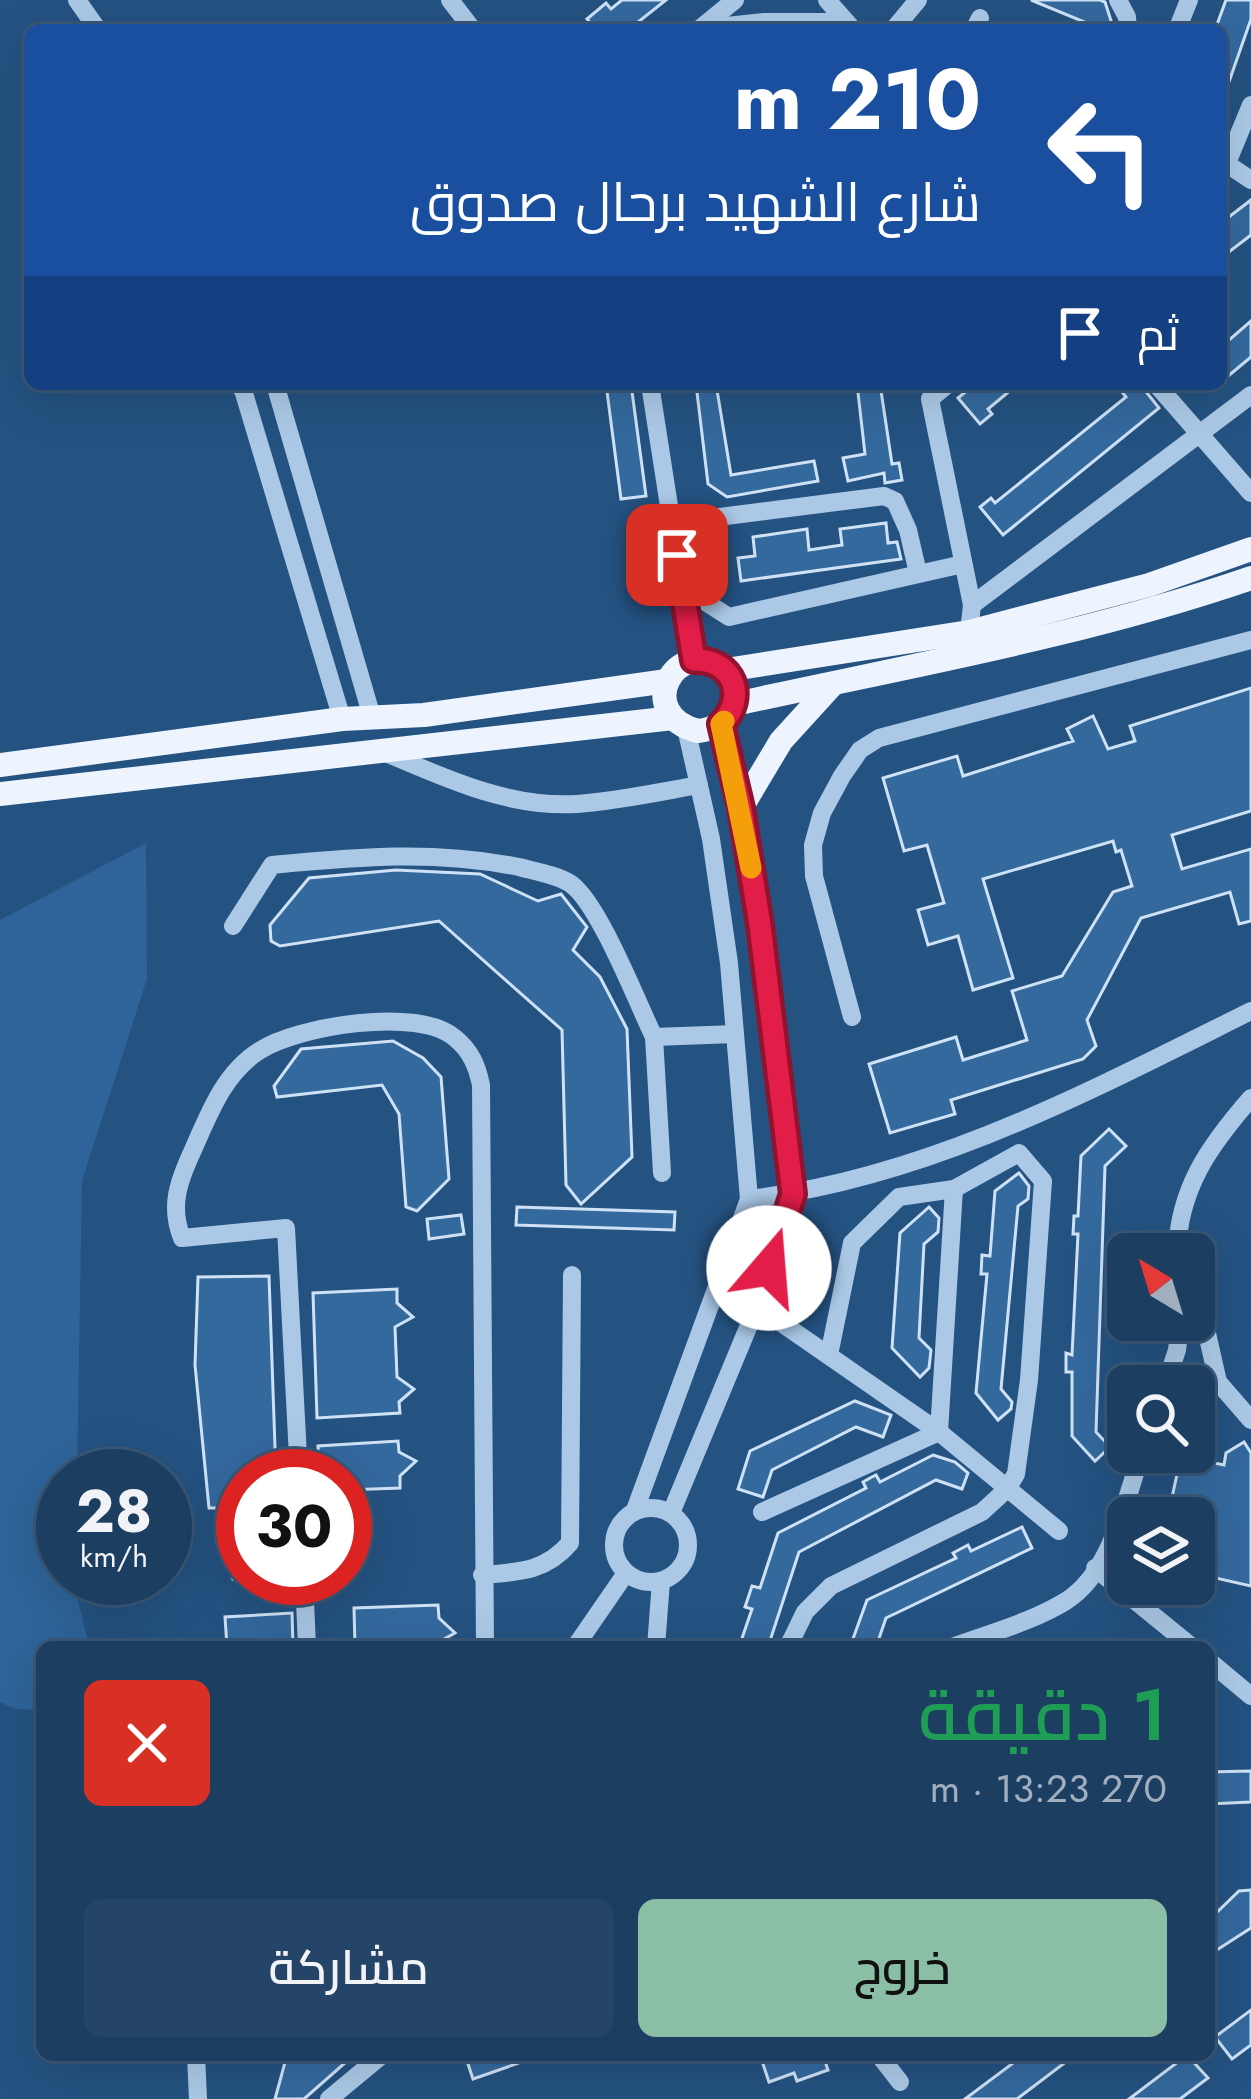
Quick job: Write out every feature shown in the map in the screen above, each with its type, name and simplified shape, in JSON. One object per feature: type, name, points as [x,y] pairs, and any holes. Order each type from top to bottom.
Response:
[{"type":"main road","points":[[726,670],[969,632],[1149,585],[1251,549]]},
{"type":"main road","points":[[0,794],[679,723],[698,731],[728,714],[833,684],[1159,610],[1251,578]]},
{"type":"main road","points":[[679,723],[664,700],[668,681],[674,671],[694,660],[716,663],[733,680],[728,714]]},
{"type":"main road","points":[[0,765],[342,718],[424,715],[668,681]]},
{"type":"main road","points":[[741,808],[781,741],[833,684]]},
{"type":"street","points":[[450,0],[468,24]]},
{"type":"street","points":[[705,24],[735,0]]},
{"type":"street","points":[[827,0],[848,24]]},
{"type":"street","points":[[898,24],[918,0]]},
{"type":"street","points":[[748,24],[807,24]]},
{"type":"street","points":[[1227,156],[1251,105]]},
{"type":"street","points":[[243,390],[342,718]]},
{"type":"street","points":[[277,390],[372,717]]},
{"type":"street","points":[[651,390],[694,660]]},
{"type":"street","points":[[1161,390],[1251,493]]},
{"type":"street","points":[[928,391],[972,605],[969,632]]},
{"type":"street","points":[[972,605],[1251,395]]},
{"type":"street","points":[[672,523],[884,496],[895,501],[902,516],[918,573]]},
{"type":"street","points":[[682,587],[729,616],[963,564]]},
{"type":"street","points":[[852,1017],[814,876],[813,845],[822,813],[860,750],[879,738],[1251,640]]},
{"type":"street","points":[[671,1513],[757,1306],[793,1194],[728,714]]},
{"type":"street","points":[[635,1510],[748,1199],[730,963],[699,785],[679,723]]},
{"type":"street","points":[[382,751],[459,784],[541,803],[577,804],[699,785]]},
{"type":"street","points":[[233,926],[272,865],[382,856],[464,856],[534,871],[572,885],[608,935],[654,1037],[662,1173]]},
{"type":"street","points":[[748,1199],[793,1194],[936,1156],[1075,1099],[1251,1011]]},
{"type":"street","points":[[298,1449],[286,1228],[182,1238],[175,1220],[177,1184],[232,1073],[259,1050],[298,1033],[386,1022],[433,1025],[454,1036],[477,1063],[481,1085],[485,1641]]},
{"type":"street","points":[[654,1037],[735,1034]]},
{"type":"street","points":[[1177,1233],[1190,1184],[1204,1155],[1251,1097]]},
{"type":"street","points":[[791,1641],[805,1612],[831,1586],[982,1512],[1016,1474],[1043,1181],[1019,1153],[954,1189],[898,1197],[852,1243],[830,1355]]},
{"type":"street","points":[[939,1432],[954,1189]]},
{"type":"street","points":[[482,1575],[535,1570],[556,1559],[570,1543],[572,1275]]},
{"type":"street","points":[[757,1306],[939,1432],[1059,1531]]},
{"type":"street","points":[[1209,1341],[1218,1382],[1251,1420]]},
{"type":"street","points":[[762,1512],[939,1432]]},
{"type":"street","points":[[968,1641],[1069,1599],[1095,1568],[1114,1533],[1135,1473]]},
{"type":"street","points":[[660,1508],[671,1513],[686,1532],[687,1556],[681,1567],[661,1581],[636,1580],[618,1563],[614,1539],[625,1517],[635,1510],[660,1508]]},
{"type":"street","points":[[1095,1568],[1185,1641]]},
{"type":"street","points":[[579,1641],[626,1573]]},
{"type":"street","points":[[656,1641],[661,1581]]},
{"type":"street","points":[[305,1605],[307,1641]]},
{"type":"street","points":[[1215,1666],[1251,1696]]},
{"type":"street","points":[[196,2061],[198,2099]]},
{"type":"street","points":[[328,2099],[375,2061]]},
{"type":"street","points":[[884,2061],[900,2082]]},
{"type":"shaded area","points":[[146,843],[147,979],[82,1181],[77,1449],[36,1449],[36,1605],[79,1605],[88,1641],[36,1641],[36,1710],[15,1709],[0,1702],[0,920]]},
{"type":"building","points":[[622,0],[666,0],[636,24],[592,24],[587,19],[606,3],[611,9]]},
{"type":"building","points":[[1031,0],[1105,2],[1112,24],[1087,23]]},
{"type":"building","points":[[1226,0],[1251,0],[1251,19],[1227,88],[1227,24],[1217,24]]},
{"type":"building","points":[[1251,200],[1251,235],[1227,253],[1227,218]]},
{"type":"building","points":[[1251,321],[1251,357],[1227,377],[1227,342]]},
{"type":"building","points":[[607,390],[632,390],[646,496],[621,499]]},
{"type":"building","points":[[697,390],[717,390],[731,475],[814,461],[818,481],[727,497],[708,484]]},
{"type":"building","points":[[858,390],[881,390],[892,464],[899,463],[902,480],[885,483],[884,473],[848,481],[843,458],[865,454]]},
{"type":"building","points":[[968,390],[1011,390],[988,409],[992,414],[980,424],[958,398]]},
{"type":"building","points":[[1145,390],[1159,408],[1003,535],[980,507],[991,498],[995,503],[1126,397],[1122,392]]},
{"type":"building","points":[[886,523],[888,543],[897,542],[901,559],[741,581],[738,558],[755,556],[753,537],[807,529],[809,550],[842,545],[840,529]]},
{"type":"building","points":[[1251,688],[1251,811],[1172,835],[1182,869],[1251,849],[1251,921],[1239,924],[1230,892],[1141,918],[1087,1020],[1096,1046],[1083,1059],[951,1100],[955,1114],[890,1133],[869,1064],[956,1037],[963,1060],[1027,1040],[1012,991],[1062,976],[1113,892],[1132,886],[1121,850],[1116,852],[1113,841],[983,879],[1013,978],[973,990],[958,936],[928,945],[918,910],[944,903],[927,845],[904,851],[883,778],[957,756],[963,776],[1073,741],[1067,729],[1093,716],[1108,749],[1135,741],[1130,726]]},
{"type":"building","points":[[396,870],[480,874],[538,901],[561,894],[587,927],[573,950],[600,977],[627,1029],[632,1157],[581,1204],[566,1185],[562,1030],[439,921],[280,946],[271,941],[270,925],[309,878]]},
{"type":"building","points":[[393,1041],[423,1058],[441,1077],[449,1179],[417,1211],[406,1207],[399,1114],[382,1085],[277,1097],[274,1086],[301,1049]]},
{"type":"building","points":[[1109,1129],[1126,1146],[1105,1166],[1096,1432],[1107,1450],[1095,1461],[1072,1436],[1072,1372],[1066,1372],[1066,1353],[1072,1355],[1078,1234],[1073,1234],[1081,1156]]},
{"type":"building","points":[[1019,1173],[1029,1186],[1028,1199],[1018,1206],[1001,1389],[1012,1402],[998,1420],[976,1393],[987,1274],[981,1274],[982,1255],[990,1256],[995,1191]]},
{"type":"building","points":[[517,1207],[675,1212],[674,1230],[516,1225]]},
{"type":"building","points":[[929,1207],[939,1218],[938,1232],[924,1244],[919,1338],[931,1350],[929,1368],[920,1377],[892,1348],[900,1233]]},
{"type":"building","points":[[461,1215],[464,1234],[429,1239],[427,1219]]},
{"type":"building","points":[[269,1276],[275,1449],[216,1449],[216,1508],[209,1508],[195,1365],[198,1277]]},
{"type":"building","points":[[397,1289],[397,1303],[413,1317],[395,1327],[397,1377],[414,1389],[399,1402],[400,1413],[317,1418],[313,1293]]},
{"type":"building","points":[[855,1401],[891,1415],[883,1437],[856,1427],[772,1470],[763,1497],[738,1489],[750,1451]]},
{"type":"building","points":[[398,1441],[399,1452],[416,1461],[400,1476],[400,1488],[372,1489],[372,1449],[318,1446]]},
{"type":"building","points":[[1244,1442],[1251,1453],[1251,1586],[1216,1578],[1215,1584],[1215,1497],[1172,1497],[1177,1473],[1215,1473],[1215,1463],[1224,1465],[1226,1453]]},
{"type":"building","points":[[933,1455],[955,1462],[968,1473],[962,1489],[936,1480],[799,1552],[770,1641],[741,1641],[752,1609],[745,1607],[752,1586],[760,1588],[778,1533],[866,1488],[863,1482],[876,1475],[880,1482]]},
{"type":"building","points":[[1022,1527],[1032,1548],[886,1618],[878,1641],[852,1641],[867,1600],[956,1558],[953,1553],[968,1545],[971,1551]]},
{"type":"building","points":[[438,1605],[439,1618],[455,1633],[441,1641],[355,1641],[354,1608]]},
{"type":"building","points":[[292,1613],[293,1641],[227,1641],[225,1617]]},
{"type":"building","points":[[1251,1771],[1251,1802],[1215,1804],[1215,1772]]},
{"type":"building","points":[[1251,1890],[1251,1928],[1215,1951],[1215,1914],[1239,1891]]},
{"type":"building","points":[[1251,2010],[1251,2045],[1232,2059],[1215,2037]]},
{"type":"building","points":[[285,2061],[347,2061],[304,2099],[275,2099]]},
{"type":"building","points":[[467,2061],[525,2061],[473,2079]]},
{"type":"building","points":[[762,2061],[825,2061],[828,2070],[797,2081],[794,2073],[769,2082]]},
{"type":"building","points":[[1016,2061],[1067,2061],[1017,2099],[965,2099]]},
{"type":"building","points":[[1179,2061],[1192,2061],[1208,2078],[1180,2099],[1129,2099]]},
{"type":"slow traffic","points":[[724,721],[751,868]]},
{"type":"route","points":[[677,555],[694,660],[716,663],[726,670],[736,692],[735,704],[721,724],[741,808],[760,925],[793,1194],[769,1268]]}]
